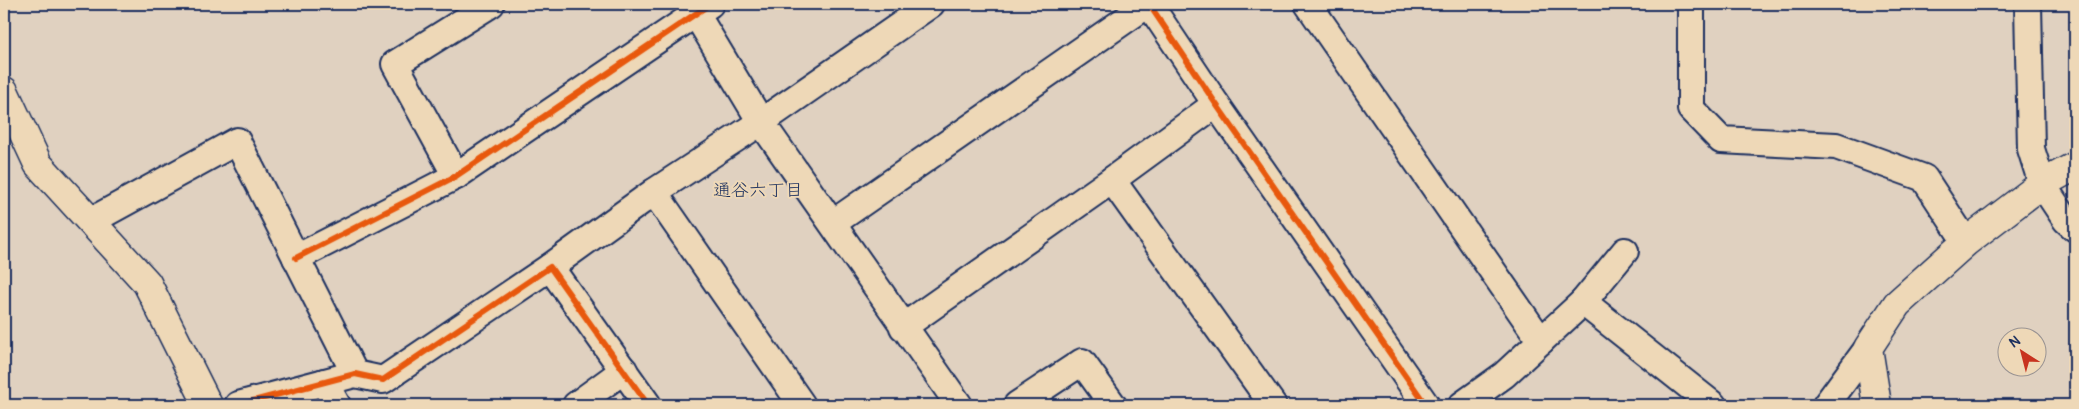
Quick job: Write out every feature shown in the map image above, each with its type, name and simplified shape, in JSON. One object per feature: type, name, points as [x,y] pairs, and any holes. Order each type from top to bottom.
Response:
[{"type":"street","points":[[456,176],[395,64],[490,4]]},
{"type":"street","points":[[238,405],[355,374],[383,380],[550,267],[654,192],[761,122],[931,4]]},
{"type":"street","points":[[833,223],[1148,4],[1426,405]]},
{"type":"street","points":[[1308,4],[1541,341]]},
{"type":"street","points":[[1691,4],[1691,109],[1721,140],[1836,146],[1924,178],[1966,242]]},
{"type":"street","points":[[2028,4],[2031,148],[2042,184],[2066,220],[2075,228]]},
{"type":"street","points":[[296,258],[456,176],[698,7],[761,122],[959,405]]},
{"type":"street","points":[[4,91],[38,164],[147,283],[208,405]]},
{"type":"street","points":[[903,327],[1112,180],[1216,104]]},
{"type":"street","points":[[92,221],[237,141],[355,374]]},
{"type":"street","points":[[1826,405],[1868,348],[1897,304],[1966,242],[2042,184],[2075,166]]},
{"type":"street","points":[[1112,180],[1273,405]]},
{"type":"street","points":[[654,192],[802,405]]},
{"type":"street","points":[[1462,405],[1504,375],[1583,302],[1625,251]]},
{"type":"street","points":[[550,267],[648,405]]},
{"type":"street","points":[[1583,302],[1684,396],[1713,405]]},
{"type":"street","points":[[1868,348],[1877,405]]},
{"type":"street","points":[[1017,405],[1082,362],[1114,405]]},
{"type":"street","points":[[576,405],[624,370]]},
{"type":"street","points":[[324,382],[337,405]]},
{"type":"cycle path","points":[[296,258],[456,176],[710,4]]},
{"type":"cycle path","points":[[1149,4],[1216,104],[1426,405]]},
{"type":"cycle path","points":[[238,405],[355,374],[383,380],[550,267],[648,405]]},
{"type":"district","name":"通谷六丁目","points":[[758,190]]}]
